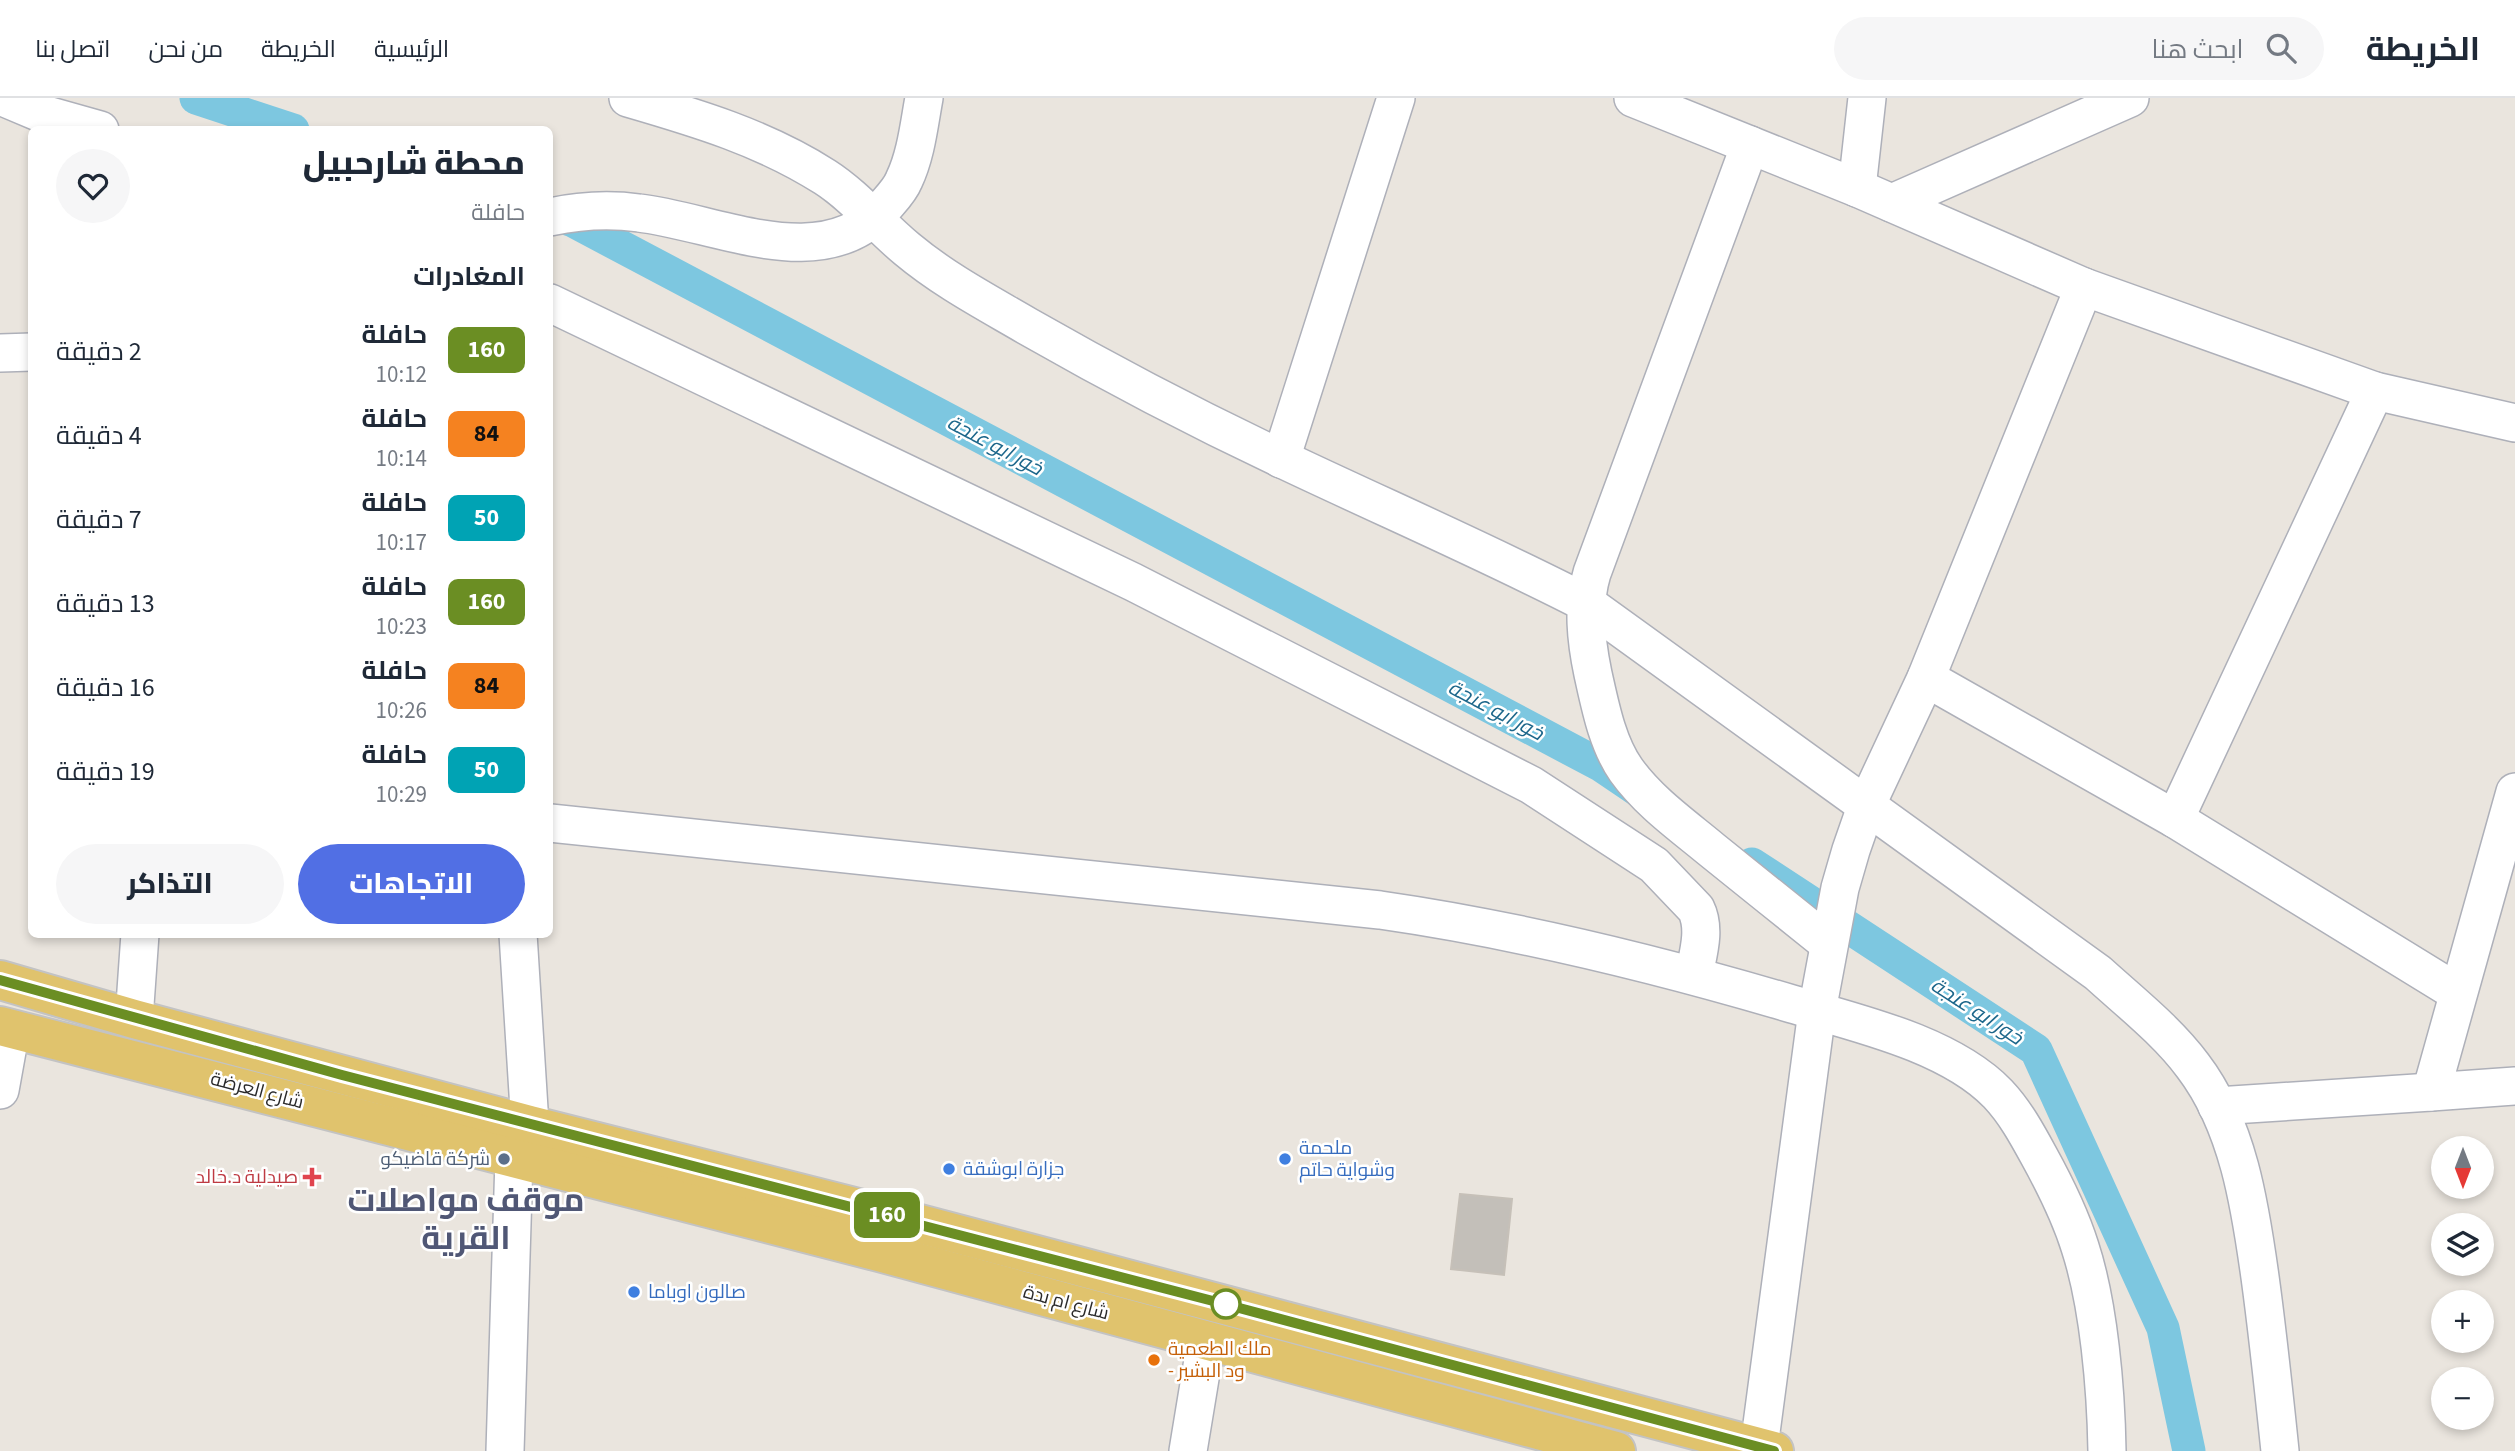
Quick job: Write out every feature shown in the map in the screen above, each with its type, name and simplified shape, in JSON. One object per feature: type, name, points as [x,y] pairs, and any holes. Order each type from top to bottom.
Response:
[{"type":"main road","points":[[0,980],[134,1019],[530,1125],[912,1222],[1767,1449]]},
{"type":"main road","name":"شارع العرضة","points":[[6,1027],[514,1159]]},
{"type":"main road","points":[[359,1118],[368,1082]]},
{"type":"main road","name":"شارع ام بدة","points":[[514,1159],[879,1252],[1616,1451]]},
{"type":"street","points":[[5,98],[43,114],[86,126]]},
{"type":"street","points":[[628,98],[717,124],[826,178],[905,248],[961,288],[1102,368],[1281,459],[1586,603],[2098,973],[2167,1035],[2194,1067],[2217,1106],[2233,1148],[2249,1208],[2269,1340],[2280,1451]]},
{"type":"street","points":[[553,216],[573,212],[637,212],[744,235],[808,243],[828,241],[851,234],[875,219],[903,182],[913,154],[924,98]]},
{"type":"street","points":[[1281,459],[1396,98]]},
{"type":"street","points":[[1857,188],[1867,98]]},
{"type":"street","points":[[1892,202],[2130,98]]},
{"type":"street","points":[[1647,101],[1892,202],[2084,287],[2375,391],[2515,423]]},
{"type":"street","points":[[1750,145],[1592,573],[1586,603],[1590,660],[1612,743],[1625,768],[1644,792],[1671,817],[1829,944]]},
{"type":"street","points":[[1767,1449],[1817,1011],[1840,888],[1867,804],[1926,678],[2084,287]]},
{"type":"street","points":[[553,304],[1133,582],[1531,785],[1654,865],[1696,909],[1701,930],[1694,975]]},
{"type":"street","points":[[0,353],[28,352]]},
{"type":"street","points":[[2175,819],[2375,391]]},
{"type":"street","points":[[1926,678],[2175,819],[2458,993]]},
{"type":"street","points":[[2431,1092],[2515,792]]},
{"type":"street","points":[[553,823],[1447,919],[1694,975],[1898,1035],[1962,1066],[1983,1081],[2011,1110],[2063,1202],[2081,1249],[2096,1327],[2106,1405],[2107,1451]]},
{"type":"street","points":[[134,1019],[140,938]]},
{"type":"street","points":[[518,938],[530,1125]]},
{"type":"street","points":[[0,1090],[6,1027]]},
{"type":"street","points":[[2217,1106],[2515,1086]]},
{"type":"street","points":[[505,1451],[514,1159]]},
{"type":"street","points":[[1188,1451],[1206,1342]]},
{"type":"building","points":[[1460,1194],[1512,1199],[1504,1275],[1451,1269]]},
{"type":"waterway","name":"خور ابو عنجة","points":[[196,98],[281,126]]},
{"type":"waterway","name":"خور ابو عنجة","points":[[553,214],[573,221],[1602,766],[1639,791]]},
{"type":"waterway","name":"خور ابو عنجة","points":[[1752,864],[2036,1050],[2163,1328],[2189,1451]]},
{"type":"bus line","name":"160","points":[[0,980],[134,1019],[530,1125],[886,1215],[1774,1451]]},
{"type":"place","name":"شركة قاضيكو","points":[[504,1159]]},
{"type":"place","name":"ملحمة وشواية حاتم","points":[[1285,1159]]},
{"type":"place","name":"جزارة ابوشقة","points":[[949,1169]]},
{"type":"place","name":"صيدلية د.خالد","points":[[312,1177]]},
{"type":"place","name":"صالون اوباما","points":[[634,1292]]},
{"type":"place","name":"ملك الطعمية - ود البشير","points":[[1154,1360]]},
{"type":"district","name":"موقف مواصلات القرية","points":[[466,1219]]}]
